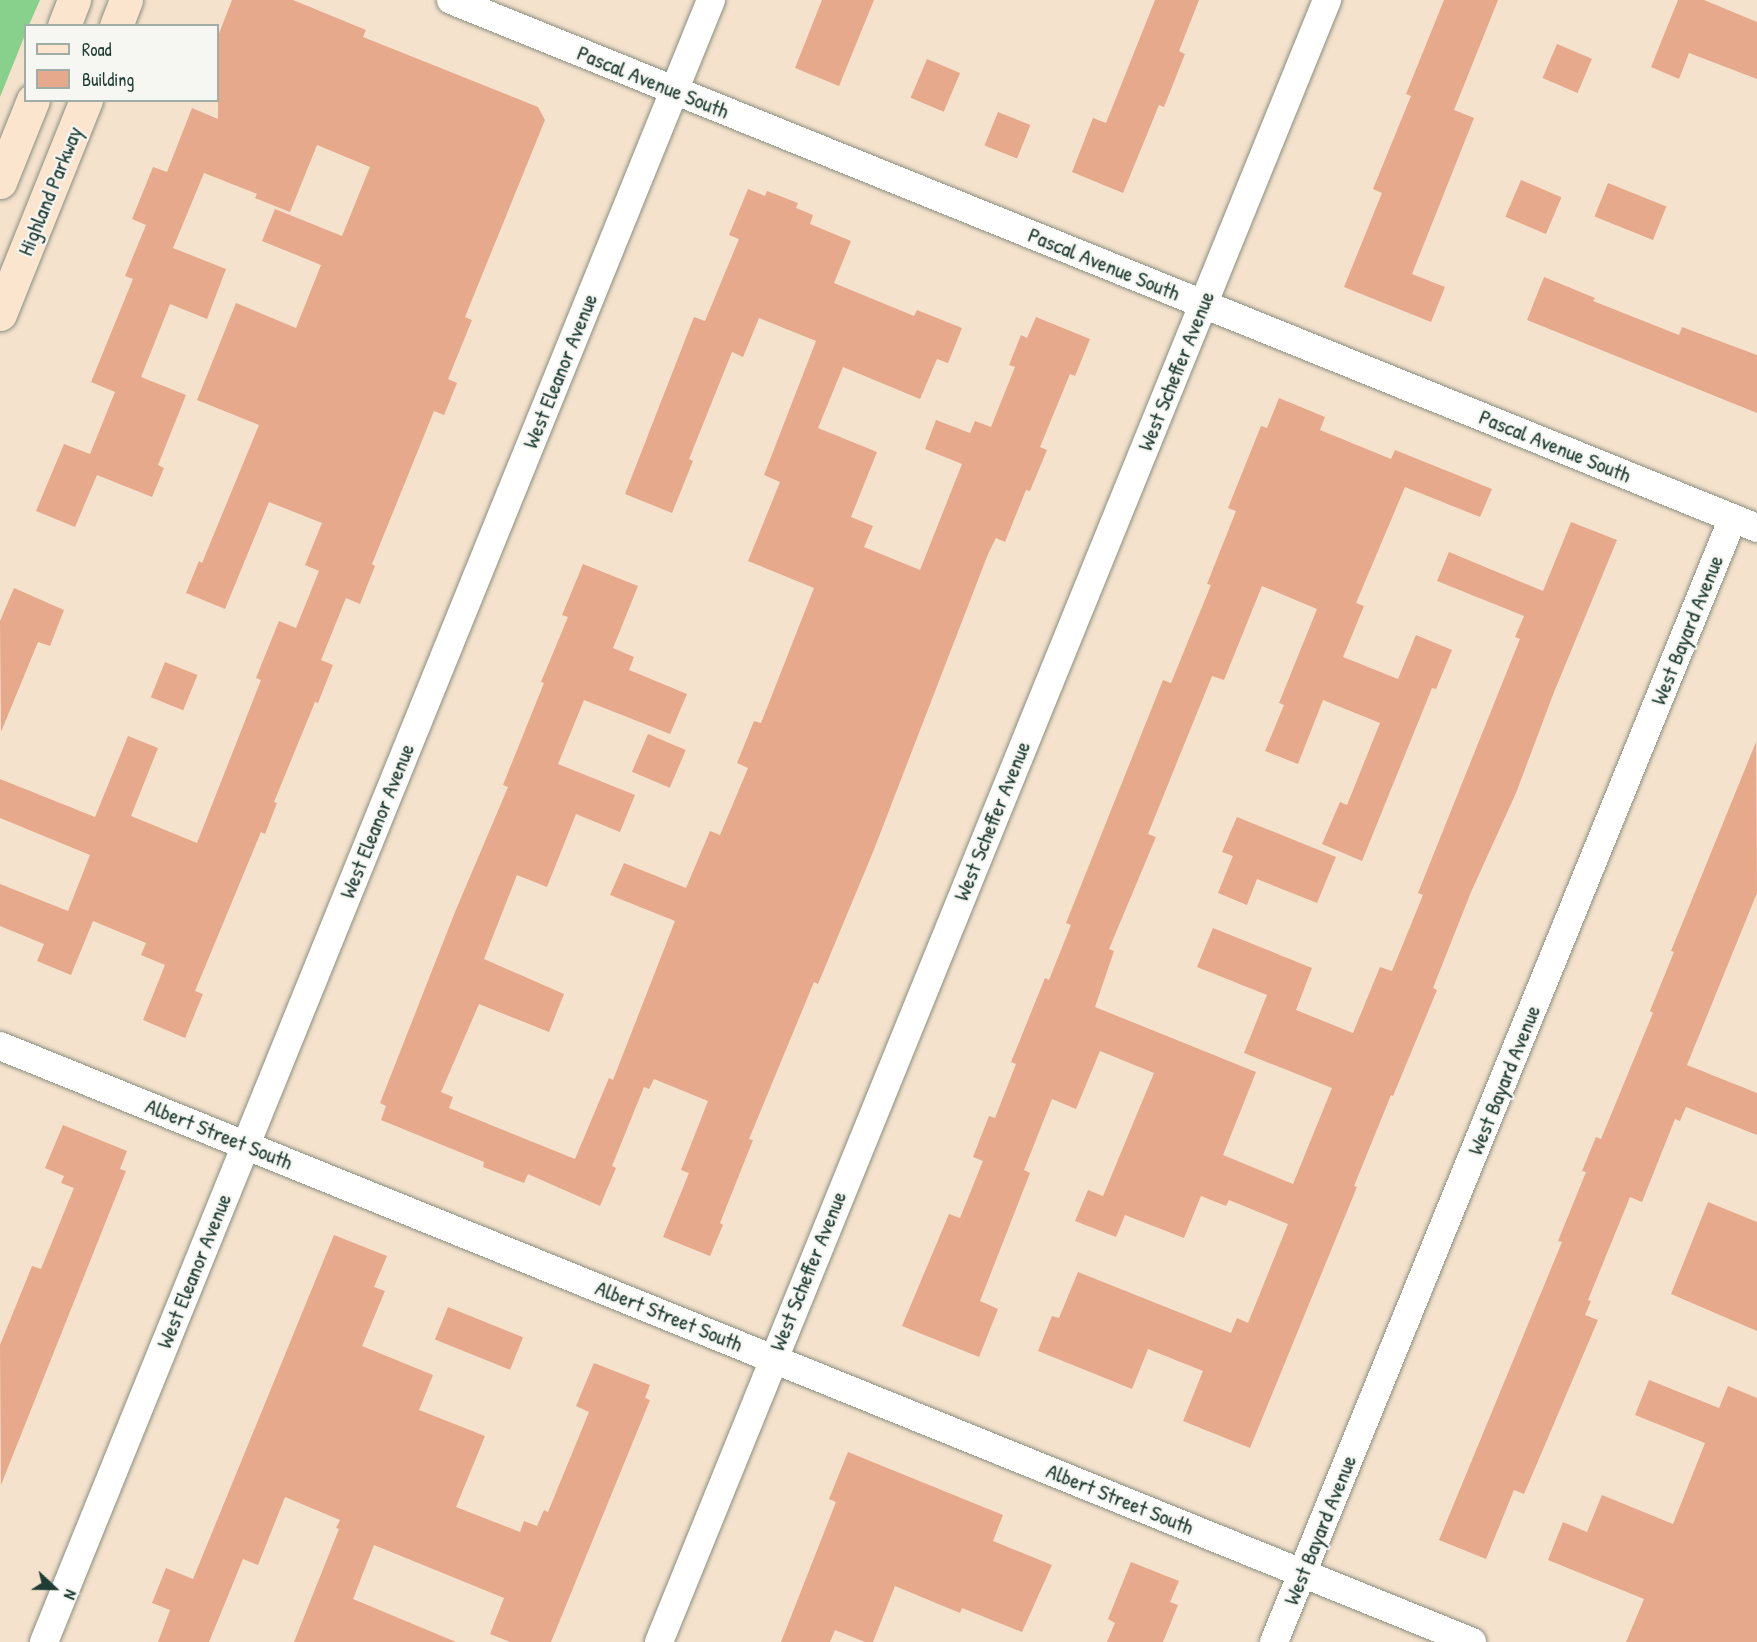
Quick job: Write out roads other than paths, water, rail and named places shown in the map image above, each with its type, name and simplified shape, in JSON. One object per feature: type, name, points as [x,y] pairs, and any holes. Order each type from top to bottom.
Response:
[{"type":"street","points":[[65,24],[74,0]]},
{"type":"street","points":[[117,24],[126,0]]},
{"type":"street","name":"Pascal Avenue South","points":[[451,0],[1745,523]]},
{"type":"street","name":"West Eleanor Avenue","points":[[44,1642],[244,1144],[711,0]]},
{"type":"street","name":"West Scheffer Avenue","points":[[659,1642],[1327,0]]},
{"type":"street","points":[[0,182],[32,102]]},
{"type":"street","name":"Highland Parkway","points":[[0,314],[85,102]]},
{"type":"street","name":"West Bayard Avenue","points":[[1274,1642],[1745,523]]},
{"type":"street","name":"Albert Street South","points":[[0,1046],[1472,1642]]}]
